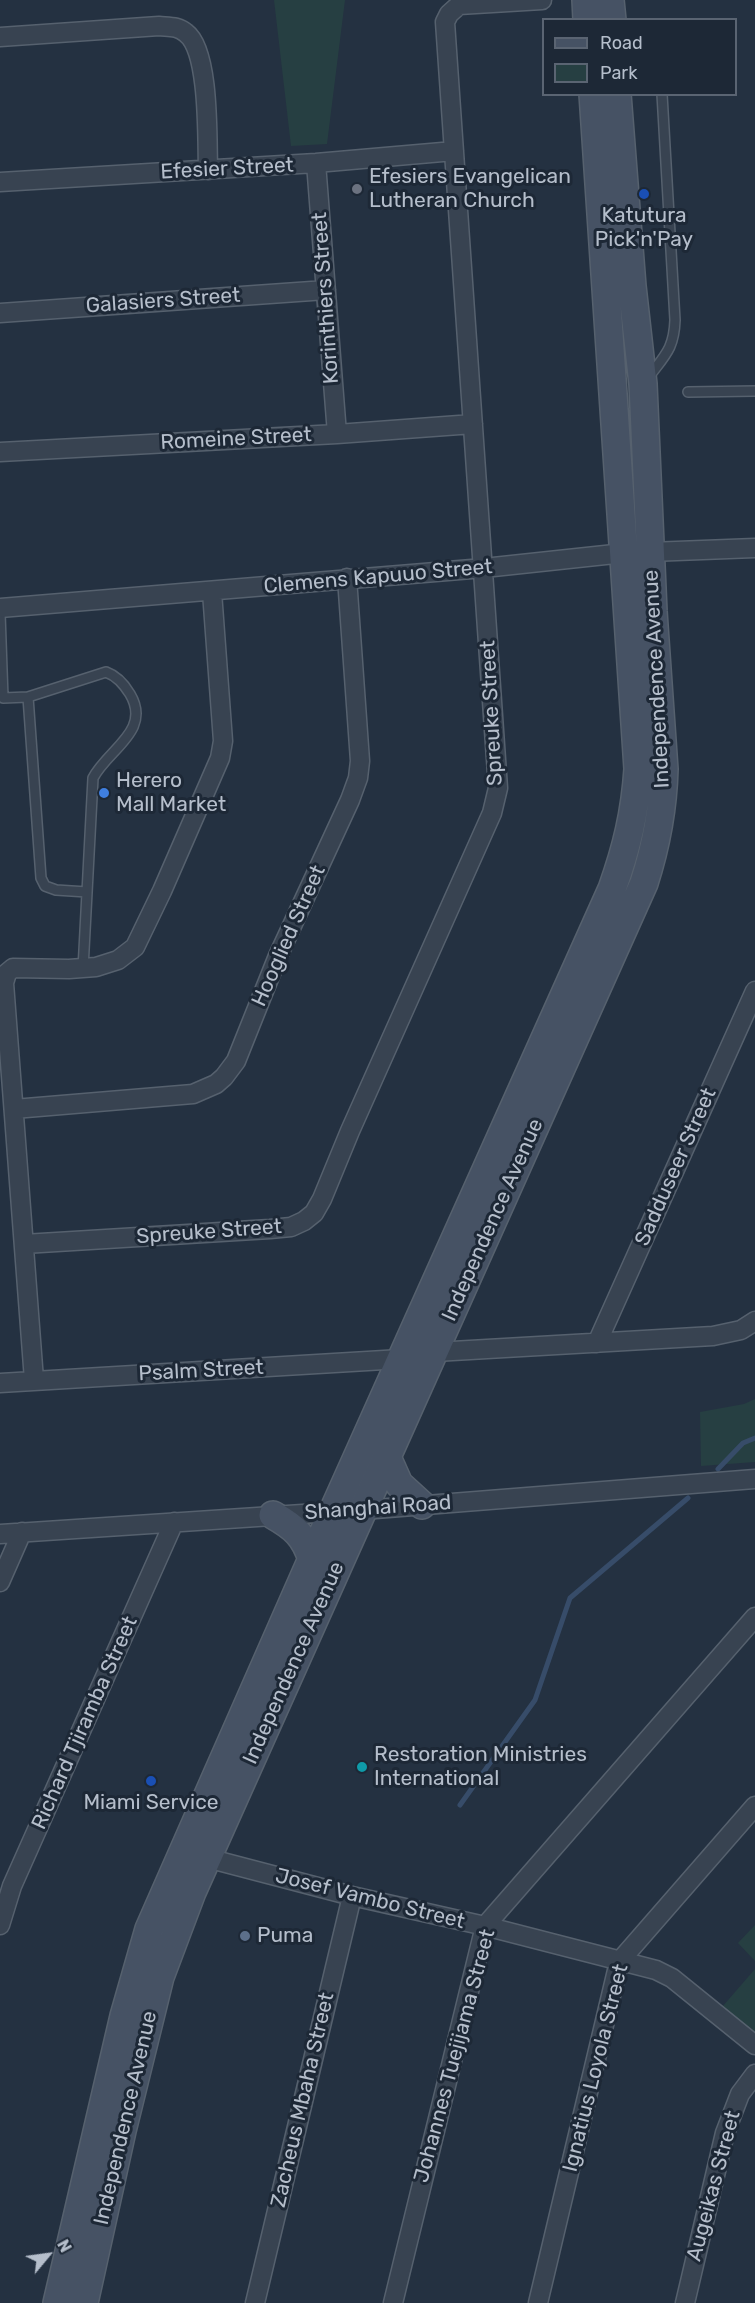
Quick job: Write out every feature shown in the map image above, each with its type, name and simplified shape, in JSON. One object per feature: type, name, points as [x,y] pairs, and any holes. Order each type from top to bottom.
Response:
[{"type":"main road","points":[[586,0],[587,18]]},
{"type":"main road","points":[[610,0],[612,18]]},
{"type":"main road","name":"Independence Avenue","points":[[57,2303],[124,2016],[144,1945],[162,1896],[612,889],[632,828],[638,769],[592,96]]},
{"type":"main road","name":"Independence Avenue","points":[[84,2303],[141,2048],[160,1977],[192,1892],[644,883],[654,849],[664,791],[664,769],[654,622],[643,384],[632,286],[617,96]]},
{"type":"main road","points":[[387,1457],[399,1484],[422,1505]]},
{"type":"main road","points":[[273,1515],[301,1534],[312,1560]]},
{"type":"street","name":"Spreuke Street","points":[[24,1244],[291,1227],[314,1213],[495,806],[498,788],[484,568],[445,22],[449,14],[459,5],[542,0]]},
{"type":"street","points":[[0,37],[159,26],[177,27],[188,33],[197,45],[203,77],[208,170]]},
{"type":"street","name":"Efesier Street","points":[[0,182],[316,163],[454,151]]},
{"type":"street","name":"Korinthiers Street","points":[[316,163],[337,434]]},
{"type":"street","name":"Galasiers Street","points":[[0,313],[326,290]]},
{"type":"street","name":"Romeine Street","points":[[0,452],[337,434],[473,424]]},
{"type":"street","name":"Clemens Kapuuo Street","points":[[0,608],[212,592],[624,553],[755,548]]},
{"type":"street","name":"Hooglied Street","points":[[14,1109],[193,1094],[216,1084],[231,1070],[278,956],[358,778],[360,761],[347,579]]},
{"type":"street","points":[[34,1380],[4,973],[13,969],[83,969],[118,960],[135,947],[220,758],[223,741],[212,592]]},
{"type":"street","name":"Sadduseer Street","points":[[597,1343],[755,991]]},
{"type":"street","points":[[435,1352],[713,1336],[741,1330],[755,1321]]},
{"type":"street","name":"Psalm Street","points":[[0,1383],[401,1359]]},
{"type":"street","name":"Shanghai Road","points":[[0,1534],[363,1510],[755,1479]]},
{"type":"street","name":"Richard Tjiramba Street","points":[[0,1925],[12,1886],[174,1522]]},
{"type":"street","points":[[0,1582],[22,1532]]},
{"type":"street","name":"Johannes Tuejijama Street","points":[[393,2303],[485,1926],[755,1617]]},
{"type":"street","name":"Ignatius Loyola Street","points":[[538,2303],[619,1962],[755,1806]]},
{"type":"street","name":"Josef Vambo Street","points":[[207,1858],[352,1896],[485,1926],[657,1970],[672,1978],[755,2045]]},
{"type":"street","name":"Zacheus Mbaha Street","points":[[255,2303],[352,1896]]},
{"type":"street","name":"Augeikas Street","points":[[684,2303],[724,2133],[740,2094],[755,2074]]},
{"type":"lane","points":[[643,384],[671,346],[674,338],[675,320],[662,96]]},
{"type":"lane","points":[[688,392],[755,391]]},
{"type":"lane","points":[[0,613],[3,698],[28,697],[106,672],[119,680],[134,702],[136,721],[131,732],[93,778],[83,969]]},
{"type":"lane","points":[[28,697],[40,878],[45,886],[56,890],[87,892]]},
{"type":"green space","points":[[274,0],[345,0],[327,144],[291,146]]},
{"type":"green space","points":[[755,1399],[755,1462],[701,1466],[700,1412],[744,1404]]},
{"type":"green space","points":[[755,1925],[755,1961],[738,1943]]},
{"type":"green space","points":[[755,1969],[755,2045],[716,2014]]},
{"type":"waterway","points":[[718,1469],[743,1443],[755,1438]]},
{"type":"waterway","points":[[460,1805],[535,1700],[570,1598],[688,1498]]},
{"type":"place","name":"Efesiers Evangelican Lutheran Church","points":[[357,189]]},
{"type":"place","name":"Katutura Pick'n'Pay","points":[[644,194]]},
{"type":"place","name":"Herero Mall Market","points":[[104,793]]},
{"type":"place","name":"Restoration Ministries International","points":[[362,1767]]},
{"type":"place","name":"Miami Service","points":[[151,1781]]},
{"type":"place","name":"Puma","points":[[245,1936]]}]
